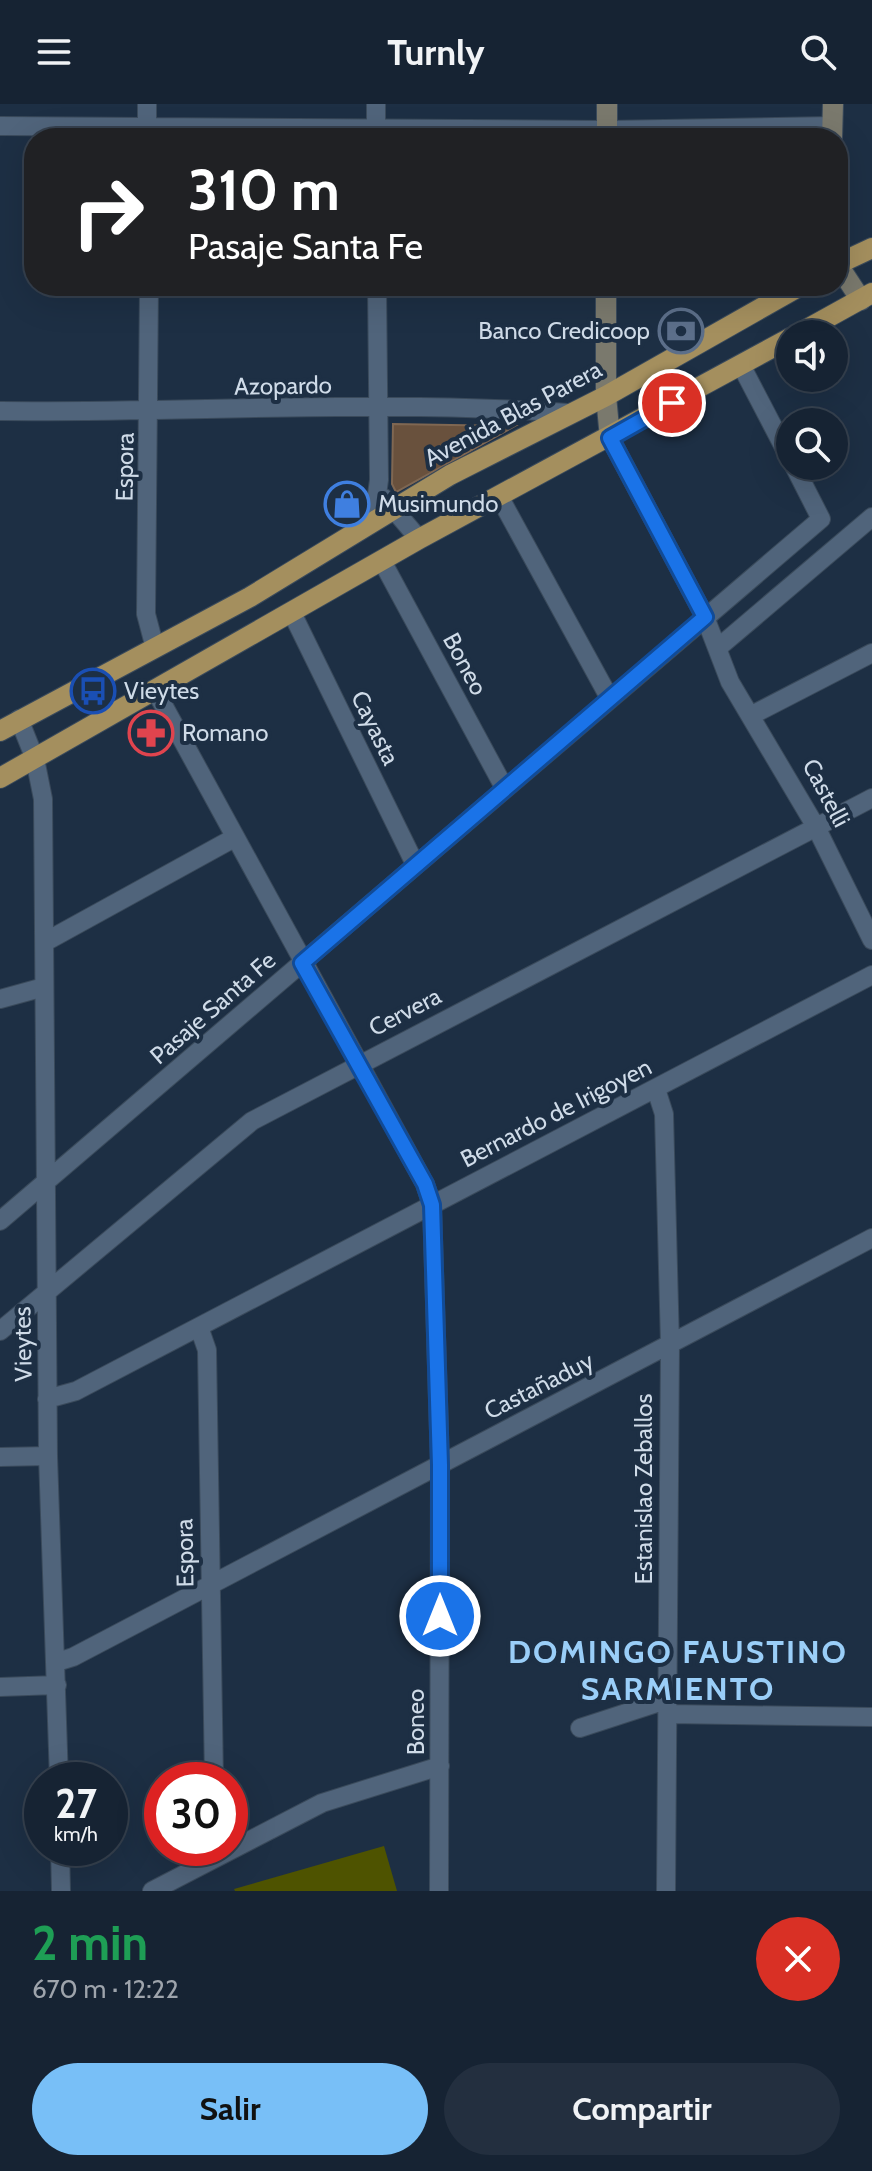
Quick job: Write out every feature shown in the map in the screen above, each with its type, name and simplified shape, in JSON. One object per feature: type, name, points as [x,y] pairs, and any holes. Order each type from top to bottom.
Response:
[{"type":"main road","points":[[607,104],[607,128]]},
{"type":"main road","points":[[832,128],[833,104]]},
{"type":"main road","points":[[848,260],[872,248]]},
{"type":"main road","points":[[828,320],[868,301],[848,277]]},
{"type":"main road","points":[[606,296],[606,396],[610,438]]},
{"type":"main road","name":"Avenida Blas Parera","points":[[0,731],[274,583],[391,509],[567,413],[606,396],[782,296]]},
{"type":"main road","points":[[0,778],[419,539],[500,498],[776,346]]},
{"type":"street","points":[[147,104],[147,128]]},
{"type":"street","points":[[376,104],[376,128]]},
{"type":"street","points":[[0,126],[37,128]]},
{"type":"street","name":"Espora","points":[[149,296],[146,614],[155,648]]},
{"type":"street","points":[[361,527],[376,502],[379,480],[377,296]]},
{"type":"street","points":[[741,365],[776,432]]},
{"type":"street","name":"Azopardo","points":[[0,411],[150,413],[378,408],[567,413]]},
{"type":"street","points":[[610,438],[705,617],[730,682],[752,715],[872,653]]},
{"type":"street","points":[[379,480],[391,509],[419,539]]},
{"type":"street","name":"Pasaje Santa Fe","points":[[0,1221],[821,519],[801,480]]},
{"type":"street","points":[[500,498],[610,699]]},
{"type":"street","points":[[719,647],[872,517]]},
{"type":"street","name":"Boneo","points":[[382,561],[505,789]]},
{"type":"street","name":"Cayasta","points":[[292,613],[415,864]]},
{"type":"street","points":[[155,690],[302,963]]},
{"type":"street","name":"Castelli","points":[[752,715],[816,827],[872,940]]},
{"type":"street","name":"Vieytes","points":[[19,719],[35,759],[43,799],[47,1399],[59,1762]]},
{"type":"street","name":"Cervera","points":[[0,1331],[242,1128],[356,1064],[872,798]]},
{"type":"street","points":[[45,942],[234,838]]},
{"type":"street","name":"Boneo","points":[[302,963],[425,1184],[432,1205],[440,1465],[439,1891]]},
{"type":"street","name":"Bernardo de Irigoyen","points":[[47,1399],[76,1391],[872,975]]},
{"type":"street","points":[[0,999],[44,987]]},
{"type":"street","name":"Estanislao Zeballos","points":[[656,1089],[664,1114],[670,1345],[666,1891]]},
{"type":"street","name":"Castañaduy","points":[[57,1662],[73,1657],[872,1238]]},
{"type":"street","name":"Espora","points":[[199,1327],[207,1350],[214,1762]]},
{"type":"street","points":[[0,1457],[48,1456]]},
{"type":"street","points":[[0,1687],[57,1685]]},
{"type":"street","points":[[580,1728],[669,1707],[799,1719],[872,1717]]},
{"type":"street","points":[[248,1838],[336,1797],[440,1766]]},
{"type":"street","points":[[60,1866],[61,1891]]},
{"type":"street","points":[[152,1891],[194,1866]]},
{"type":"shaded area","points":[[384,1846],[397,1891],[234,1889]]},
{"type":"building","points":[[393,424],[515,426],[396,492],[392,484]]},
{"type":"place","name":"Banco Credicoop","points":[[681,331]]},
{"type":"place","name":"Musimundo","points":[[347,504]]},
{"type":"place","name":"Vieytes","points":[[93,691]]},
{"type":"place","name":"Romano","points":[[151,733]]},
{"type":"district","name":"DOMINGO FAUSTINO SARMIENTO","points":[[678,1670]]},
{"type":"route","points":[[440,1616],[440,1465],[432,1205],[425,1184],[302,963],[705,617],[614,451],[610,438],[672,403]]}]
